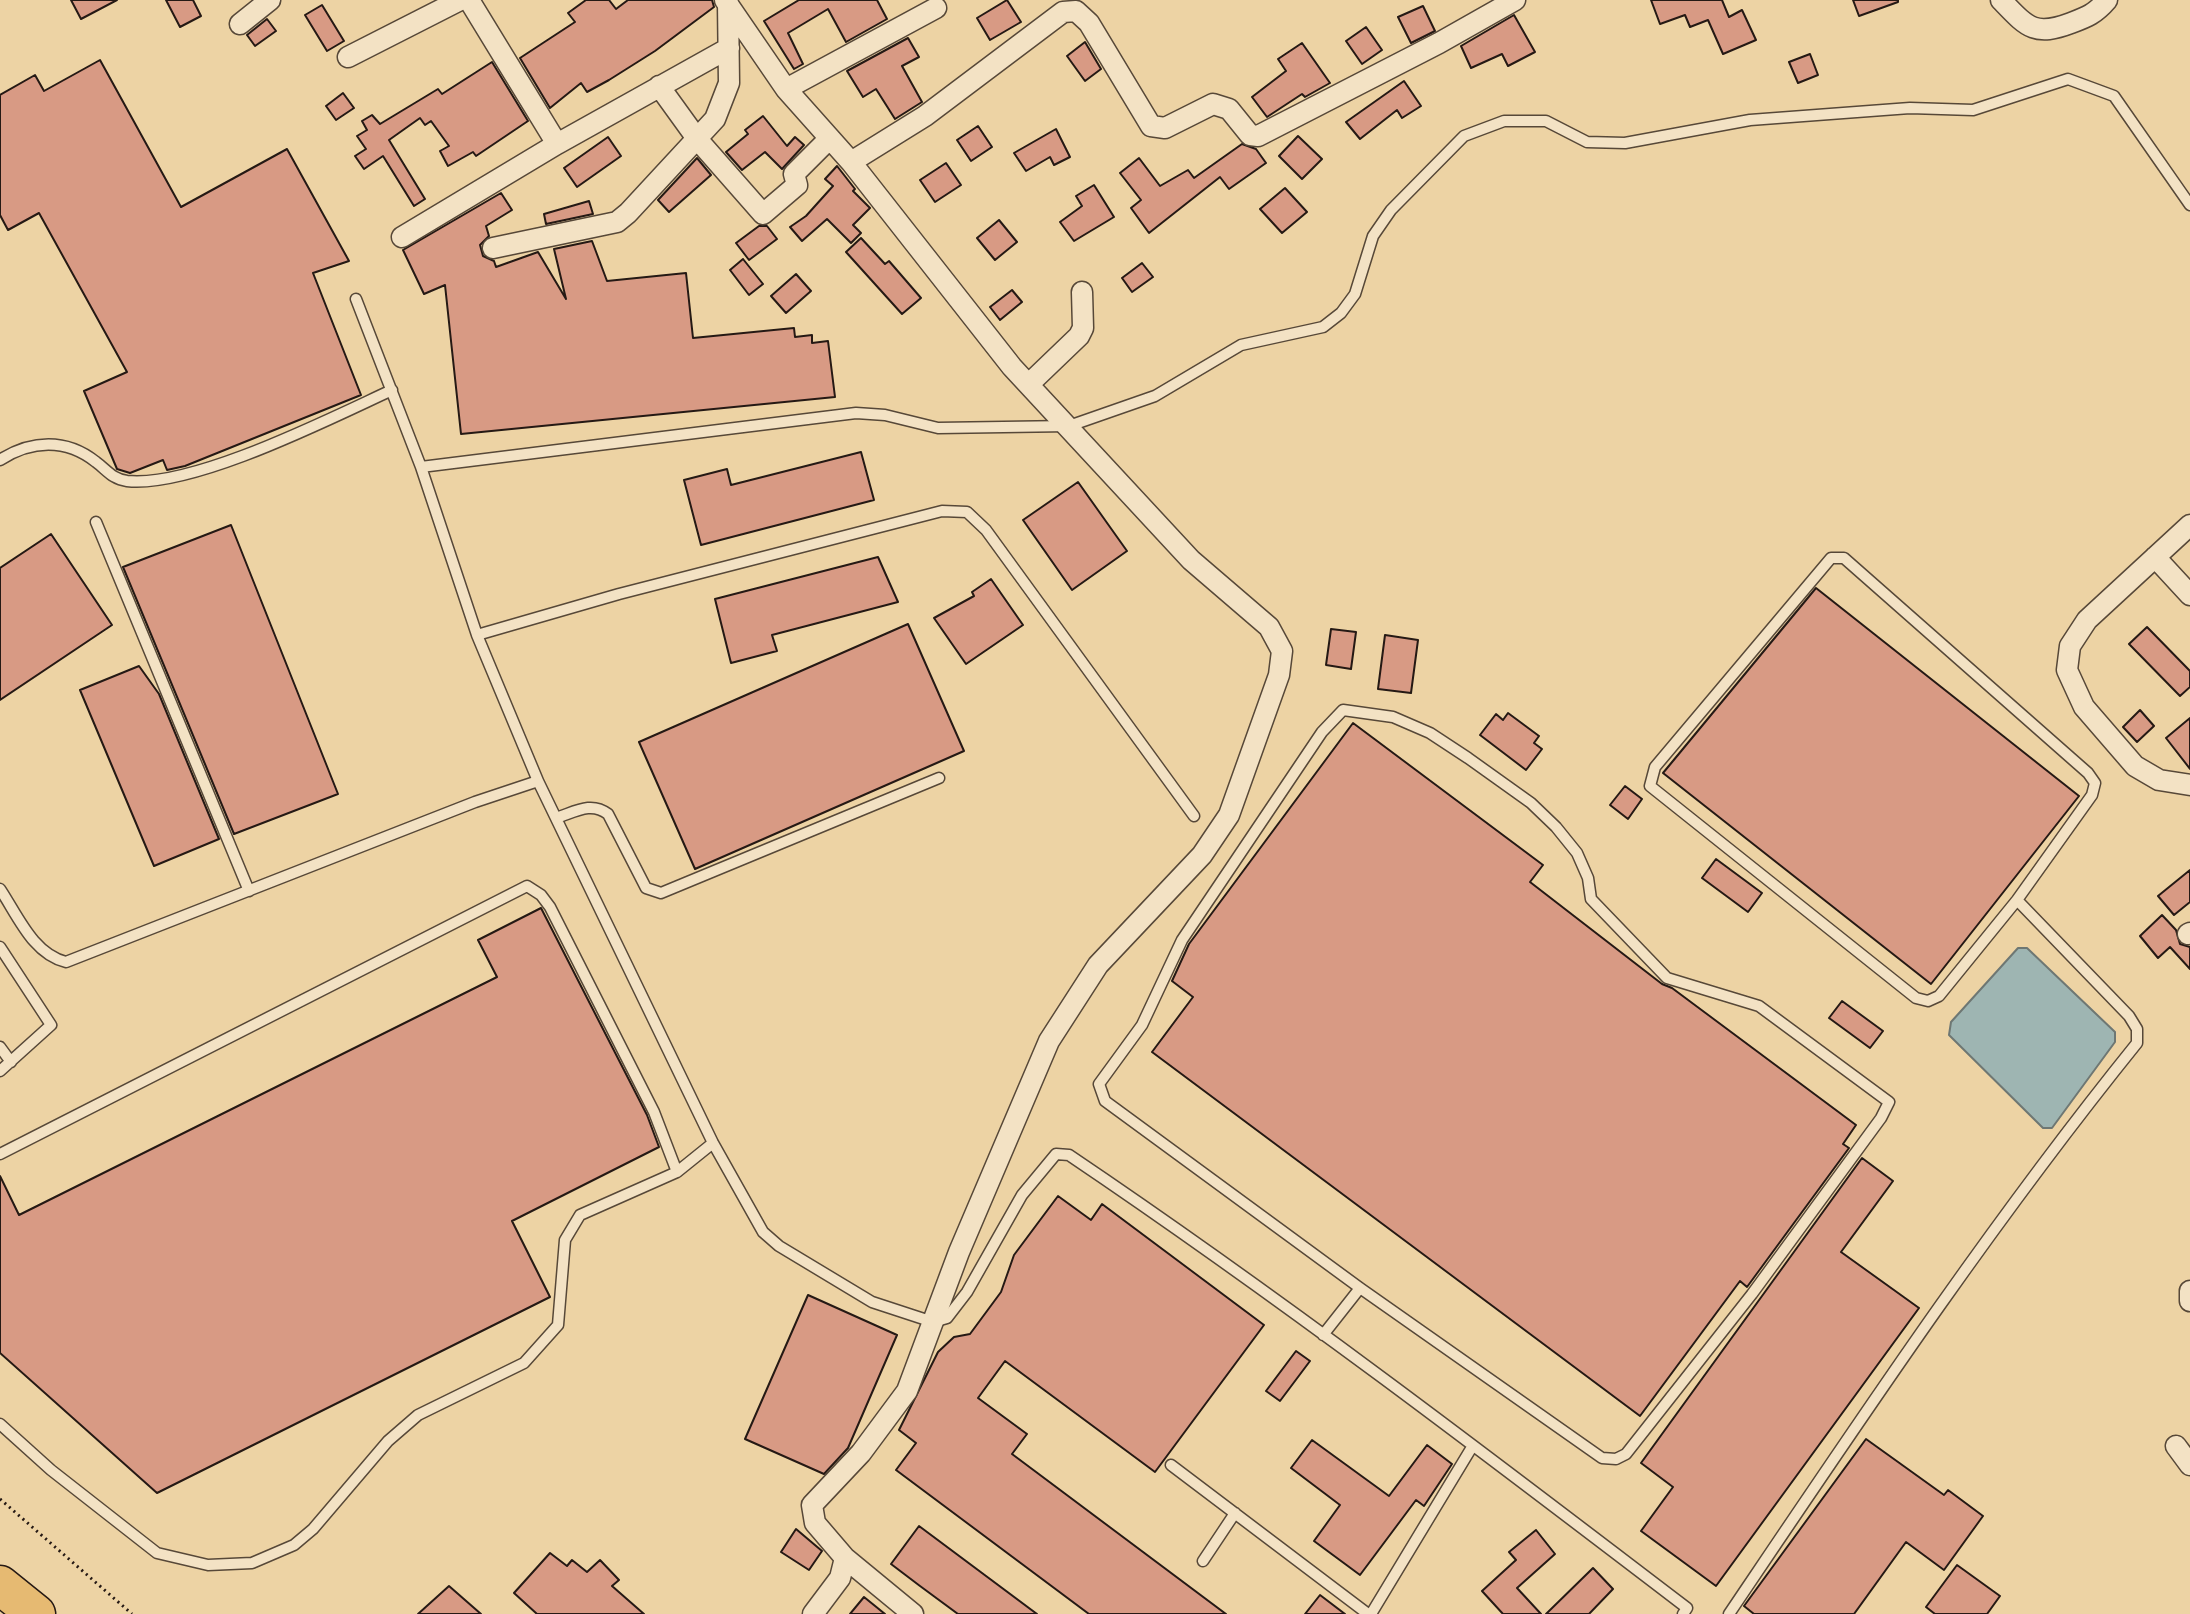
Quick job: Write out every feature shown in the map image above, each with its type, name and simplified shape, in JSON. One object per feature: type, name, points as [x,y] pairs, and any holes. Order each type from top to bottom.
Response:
[{"type":"highway","points":[[0,1585],[36,1614]]},
{"type":"street","points":[[240,24],[270,0]]},
{"type":"street","points":[[348,57],[460,0]]},
{"type":"street","points":[[469,0],[557,144]]},
{"type":"street","points":[[851,162],[925,116],[1021,40],[1063,12],[1076,11],[1089,23],[1151,126],[1165,128],[1213,104],[1229,109],[1250,135],[1258,136],[1439,43],[1515,0]]},
{"type":"street","points":[[2001,0],[2022,23],[2047,32],[2088,18],[2107,0]]},
{"type":"street","points":[[493,248],[617,222],[698,140],[715,119],[729,83],[727,2]]},
{"type":"street","points":[[727,2],[786,89],[828,140],[851,162],[976,325],[1191,560],[1269,627],[1282,651],[1282,661],[1229,815],[1202,855],[1098,965],[1049,1041],[959,1252],[915,1375],[901,1403],[812,1505],[815,1523],[845,1558],[913,1614]]},
{"type":"street","points":[[786,89],[936,8]]},
{"type":"street","points":[[402,237],[557,144],[729,48]]},
{"type":"street","points":[[659,86],[698,140],[763,214],[774,208],[797,185],[794,174],[828,140]]},
{"type":"street","points":[[1029,384],[1079,336],[1083,328],[1082,292]]},
{"type":"street","points":[[2190,525],[2103,604],[2075,636],[2067,670],[2084,707],[2135,766],[2159,780],[2190,785]]},
{"type":"street","points":[[2155,557],[2190,595]]},
{"type":"street","points":[[2190,1291],[2190,1301]]},
{"type":"street","points":[[2176,1446],[2190,1465]]},
{"type":"street","points":[[813,1614],[840,1578],[845,1558]]},
{"type":"lane","points":[[421,467],[856,413],[885,415],[938,428],[1069,426],[1155,396],[1241,345],[1323,327],[1341,313],[1355,294],[1373,236],[1391,210],[1464,136],[1504,121],[1546,121],[1587,142],[1625,143],[1750,120],[1910,108],[1973,110],[2068,79],[2114,96],[2190,205]]},
{"type":"lane","points":[[356,299],[421,467],[477,635],[538,781],[713,1143],[763,1232],[779,1246],[872,1302],[933,1322],[947,1318],[960,1303],[1022,1195],[1056,1154],[1069,1155],[1210,1250],[1688,1612]]},
{"type":"lane","points":[[0,460],[35,443],[51,443],[95,460],[111,476],[127,481],[175,477],[273,444],[392,390]]},
{"type":"lane","points":[[477,635],[619,594],[942,511],[967,512],[986,530],[1194,816]]},
{"type":"lane","points":[[96,522],[249,891]]},
{"type":"lane","points":[[1831,558],[1844,558],[2095,783],[2092,795],[2017,900],[1939,996],[1928,1001],[1916,998],[1650,786],[1655,767],[1831,558]]},
{"type":"lane","points":[[1343,710],[1393,717],[1430,733],[1531,803],[1556,827],[1583,865],[1591,899],[1667,978],[1759,1006],[1889,1102],[1881,1118],[1752,1294],[1626,1454],[1616,1459],[1602,1458],[1360,1288],[1105,1101],[1099,1084],[1142,1025],[1182,940],[1332,718],[1343,710]]},
{"type":"lane","points":[[556,818],[593,806],[608,814],[646,888],[661,893],[939,778]]},
{"type":"lane","points":[[0,889],[37,945],[49,958],[66,962],[475,802],[538,781]]},
{"type":"lane","points":[[0,1154],[527,886],[541,895],[550,907],[654,1112],[677,1172]]},
{"type":"lane","points":[[1729,1614],[1859,1422],[2061,1136],[2137,1043],[2137,1029],[2129,1016],[2017,900]]},
{"type":"lane","points":[[0,947],[51,1025],[0,1071]]},
{"type":"lane","points":[[0,1047],[11,1062]]},
{"type":"lane","points":[[0,1424],[51,1470],[157,1553],[208,1565],[252,1563],[294,1545],[313,1529],[388,1441],[418,1415],[524,1363],[558,1325],[565,1240],[580,1215],[677,1172],[713,1143]]},
{"type":"lane","points":[[1323,1335],[1360,1288]]},
{"type":"lane","points":[[1171,1465],[1370,1614],[1472,1447]]},
{"type":"lane","points":[[1203,1561],[1235,1513]]},
{"type":"path","points":[[0,1499],[132,1614]]},
{"type":"water","points":[[2018,948],[2027,948],[2115,1032],[2115,1042],[2052,1128],[2043,1128],[1949,1035],[1951,1022]]},
{"type":"building","points":[[71,0],[117,0],[81,19]]},
{"type":"building","points":[[166,0],[193,0],[201,16],[180,27]]},
{"type":"building","points":[[586,0],[609,0],[616,9],[628,0],[712,0],[714,7],[655,51],[609,80],[587,92],[581,83],[550,108],[520,58],[575,22],[568,13]]},
{"type":"building","points":[[799,0],[877,0],[887,19],[846,42],[828,9],[788,33],[803,64],[794,69],[764,21]]},
{"type":"building","points":[[1007,0],[1021,22],[990,40],[977,18]]},
{"type":"building","points":[[1651,0],[1722,0],[1729,17],[1742,10],[1756,40],[1723,54],[1708,20],[1690,27],[1685,15],[1660,24]]},
{"type":"building","points":[[1853,0],[1898,0],[1898,2],[1859,16]]},
{"type":"building","points":[[322,5],[344,41],[327,51],[305,15]]},
{"type":"building","points":[[1423,6],[1435,31],[1411,43],[1398,17]]},
{"type":"building","points":[[1514,15],[1535,52],[1508,66],[1502,54],[1471,68],[1461,46]]},
{"type":"building","points":[[267,19],[276,31],[255,46],[247,35]]},
{"type":"building","points":[[1366,27],[1382,50],[1362,64],[1346,41]]},
{"type":"building","points":[[908,38],[919,57],[902,66],[922,102],[895,119],[876,89],[863,97],[847,71]]},
{"type":"building","points":[[1085,42],[1101,69],[1085,81],[1067,56]]},
{"type":"building","points":[[1302,43],[1330,83],[1305,97],[1302,94],[1267,117],[1252,97],[1286,71],[1278,59]]},
{"type":"building","points":[[1810,54],[1818,75],[1798,83],[1789,62]]},
{"type":"building","points":[[100,60],[181,207],[287,149],[349,261],[313,273],[361,395],[185,466],[167,470],[163,460],[130,473],[117,469],[84,391],[127,372],[39,213],[8,230],[0,215],[0,95],[35,75],[44,91]]},
{"type":"building","points":[[492,62],[528,121],[476,156],[473,152],[448,166],[440,151],[449,146],[431,121],[425,125],[420,118],[389,140],[425,199],[414,206],[383,156],[364,169],[355,156],[366,149],[357,136],[367,130],[362,121],[372,115],[380,124],[438,89],[442,94]]},
{"type":"building","points":[[1404,81],[1421,106],[1402,118],[1397,110],[1360,139],[1346,122]]},
{"type":"building","points":[[343,93],[354,108],[336,120],[326,106]]},
{"type":"building","points":[[763,116],[787,146],[795,137],[804,145],[782,169],[765,152],[742,170],[726,152],[748,134],[745,130]]},
{"type":"building","points":[[978,126],[992,147],[971,161],[957,140]]},
{"type":"building","points":[[1056,129],[1070,157],[1054,165],[1050,157],[1026,171],[1014,153]]},
{"type":"building","points":[[1298,136],[1322,159],[1302,179],[1279,156]]},
{"type":"building","points":[[608,137],[621,156],[577,187],[564,168]]},
{"type":"building","points":[[1242,144],[1256,149],[1266,163],[1229,189],[1220,177],[1149,233],[1131,208],[1141,200],[1120,173],[1139,158],[1160,186],[1188,170],[1194,178]]},
{"type":"building","points":[[697,158],[711,175],[669,212],[658,200]]},
{"type":"building","points":[[946,163],[961,185],[935,202],[920,180]]},
{"type":"building","points":[[837,166],[855,189],[853,191],[870,208],[853,225],[861,233],[851,243],[827,219],[802,241],[790,227],[806,216],[833,186],[825,179]]},
{"type":"building","points":[[1094,185],[1114,217],[1074,241],[1060,222],[1082,206],[1076,196]]},
{"type":"building","points":[[1285,188],[1307,212],[1282,233],[1260,209]]},
{"type":"building","points":[[501,193],[512,210],[486,226],[489,236],[480,245],[483,256],[494,261],[496,267],[538,252],[566,299],[554,249],[592,241],[607,281],[686,273],[693,338],[794,328],[795,337],[812,335],[812,343],[828,341],[835,397],[461,434],[445,285],[424,294],[403,250]]},
{"type":"building","points":[[589,201],[593,214],[546,224],[544,214]]},
{"type":"building","points":[[999,220],[1017,242],[995,260],[977,238]]},
{"type":"building","points":[[759,226],[767,226],[777,239],[749,260],[736,243]]},
{"type":"building","points":[[861,238],[885,264],[889,261],[921,298],[902,314],[846,252]]},
{"type":"building","points":[[743,259],[763,284],[749,295],[730,270]]},
{"type":"building","points":[[1142,263],[1153,277],[1132,292],[1122,278]]},
{"type":"building","points":[[796,274],[811,291],[786,313],[771,296]]},
{"type":"building","points":[[1012,290],[1022,302],[1000,320],[990,307]]},
{"type":"building","points":[[861,452],[874,500],[701,545],[684,480],[727,469],[731,485]]},
{"type":"building","points":[[1078,482],[1127,551],[1072,590],[1023,520]]},
{"type":"building","points":[[231,525],[338,794],[234,834],[123,567]]},
{"type":"building","points":[[51,534],[112,625],[0,700],[0,568]]},
{"type":"building","points":[[878,557],[898,602],[772,635],[777,651],[731,663],[715,599]]},
{"type":"building","points":[[991,579],[1023,625],[966,664],[934,618],[974,596],[972,592]]},
{"type":"building","points":[[1816,588],[2079,796],[1931,984],[1663,773]]},
{"type":"building","points":[[908,624],[964,751],[695,869],[639,742]]},
{"type":"building","points":[[2147,627],[2190,671],[2190,687],[2180,696],[2129,644]]},
{"type":"building","points":[[1331,629],[1356,632],[1351,669],[1326,665]]},
{"type":"building","points":[[1385,635],[1418,640],[1411,693],[1378,689]]},
{"type":"building","points":[[139,666],[159,694],[219,839],[154,866],[80,690]]},
{"type":"building","points":[[2140,710],[2154,726],[2137,742],[2123,727]]},
{"type":"building","points":[[1508,713],[1539,736],[1534,743],[1542,749],[1526,770],[1480,735],[1496,714],[1503,720]]},
{"type":"building","points":[[2190,718],[2190,769],[2166,738]]},
{"type":"building","points":[[1353,723],[1543,865],[1530,882],[1662,984],[1672,988],[1856,1125],[1843,1144],[1849,1148],[1747,1287],[1740,1281],[1640,1416],[1152,1052],[1193,997],[1172,981],[1189,944]]},
{"type":"building","points":[[1625,786],[1642,799],[1628,819],[1610,805]]},
{"type":"building","points":[[1716,859],[1762,893],[1748,912],[1702,878]]},
{"type":"building","points":[[2190,870],[2190,902],[2174,915],[2158,896]]},
{"type":"building","points":[[541,908],[647,1115],[659,1147],[512,1221],[550,1297],[157,1493],[0,1353],[0,1176],[19,1215],[497,977],[478,940]]},
{"type":"building","points":[[2162,915],[2176,930],[2180,944],[2190,947],[2190,969],[2170,947],[2158,958],[2140,936]]},
{"type":"building","points":[[1842,1001],[1883,1031],[1870,1048],[1829,1018]]},
{"type":"building","points":[[1862,1158],[1893,1181],[1841,1252],[1919,1308],[1716,1586],[1641,1531],[1673,1487],[1641,1463]]},
{"type":"building","points":[[1058,1196],[1091,1220],[1102,1204],[1264,1325],[1155,1472],[1005,1361],[978,1398],[1027,1434],[1012,1454],[1226,1614],[1089,1614],[896,1470],[916,1443],[899,1430],[938,1352],[954,1337],[970,1334],[1001,1292],[1014,1255]]},
{"type":"building","points":[[808,1295],[897,1335],[848,1448],[824,1474],[745,1439]]},
{"type":"building","points":[[1296,1351],[1310,1361],[1280,1401],[1266,1391]]},
{"type":"building","points":[[1866,1439],[1944,1495],[1948,1490],[1983,1516],[1944,1570],[1906,1542],[1854,1614],[1754,1614],[1744,1606]]},
{"type":"building","points":[[1312,1440],[1389,1496],[1427,1445],[1452,1464],[1424,1506],[1416,1500],[1360,1575],[1314,1541],[1340,1505],[1291,1468]]},
{"type":"building","points":[[919,1526],[1037,1614],[958,1614],[920,1586],[891,1564]]},
{"type":"building","points":[[796,1529],[822,1551],[809,1570],[781,1552]]},
{"type":"building","points":[[1536,1530],[1555,1554],[1517,1588],[1541,1614],[1503,1614],[1482,1591],[1516,1560],[1509,1552]]},
{"type":"building","points":[[550,1553],[567,1566],[572,1560],[587,1572],[600,1560],[619,1580],[612,1586],[644,1614],[537,1614],[514,1593]]},
{"type":"building","points":[[1957,1565],[2000,1596],[1987,1614],[1935,1614],[1926,1607]]},
{"type":"building","points":[[1593,1568],[1613,1589],[1589,1614],[1546,1614]]},
{"type":"building","points":[[449,1586],[481,1614],[418,1614]]},
{"type":"building","points":[[1320,1595],[1345,1614],[1305,1614]]},
{"type":"building","points":[[864,1597],[885,1614],[850,1614]]}]
